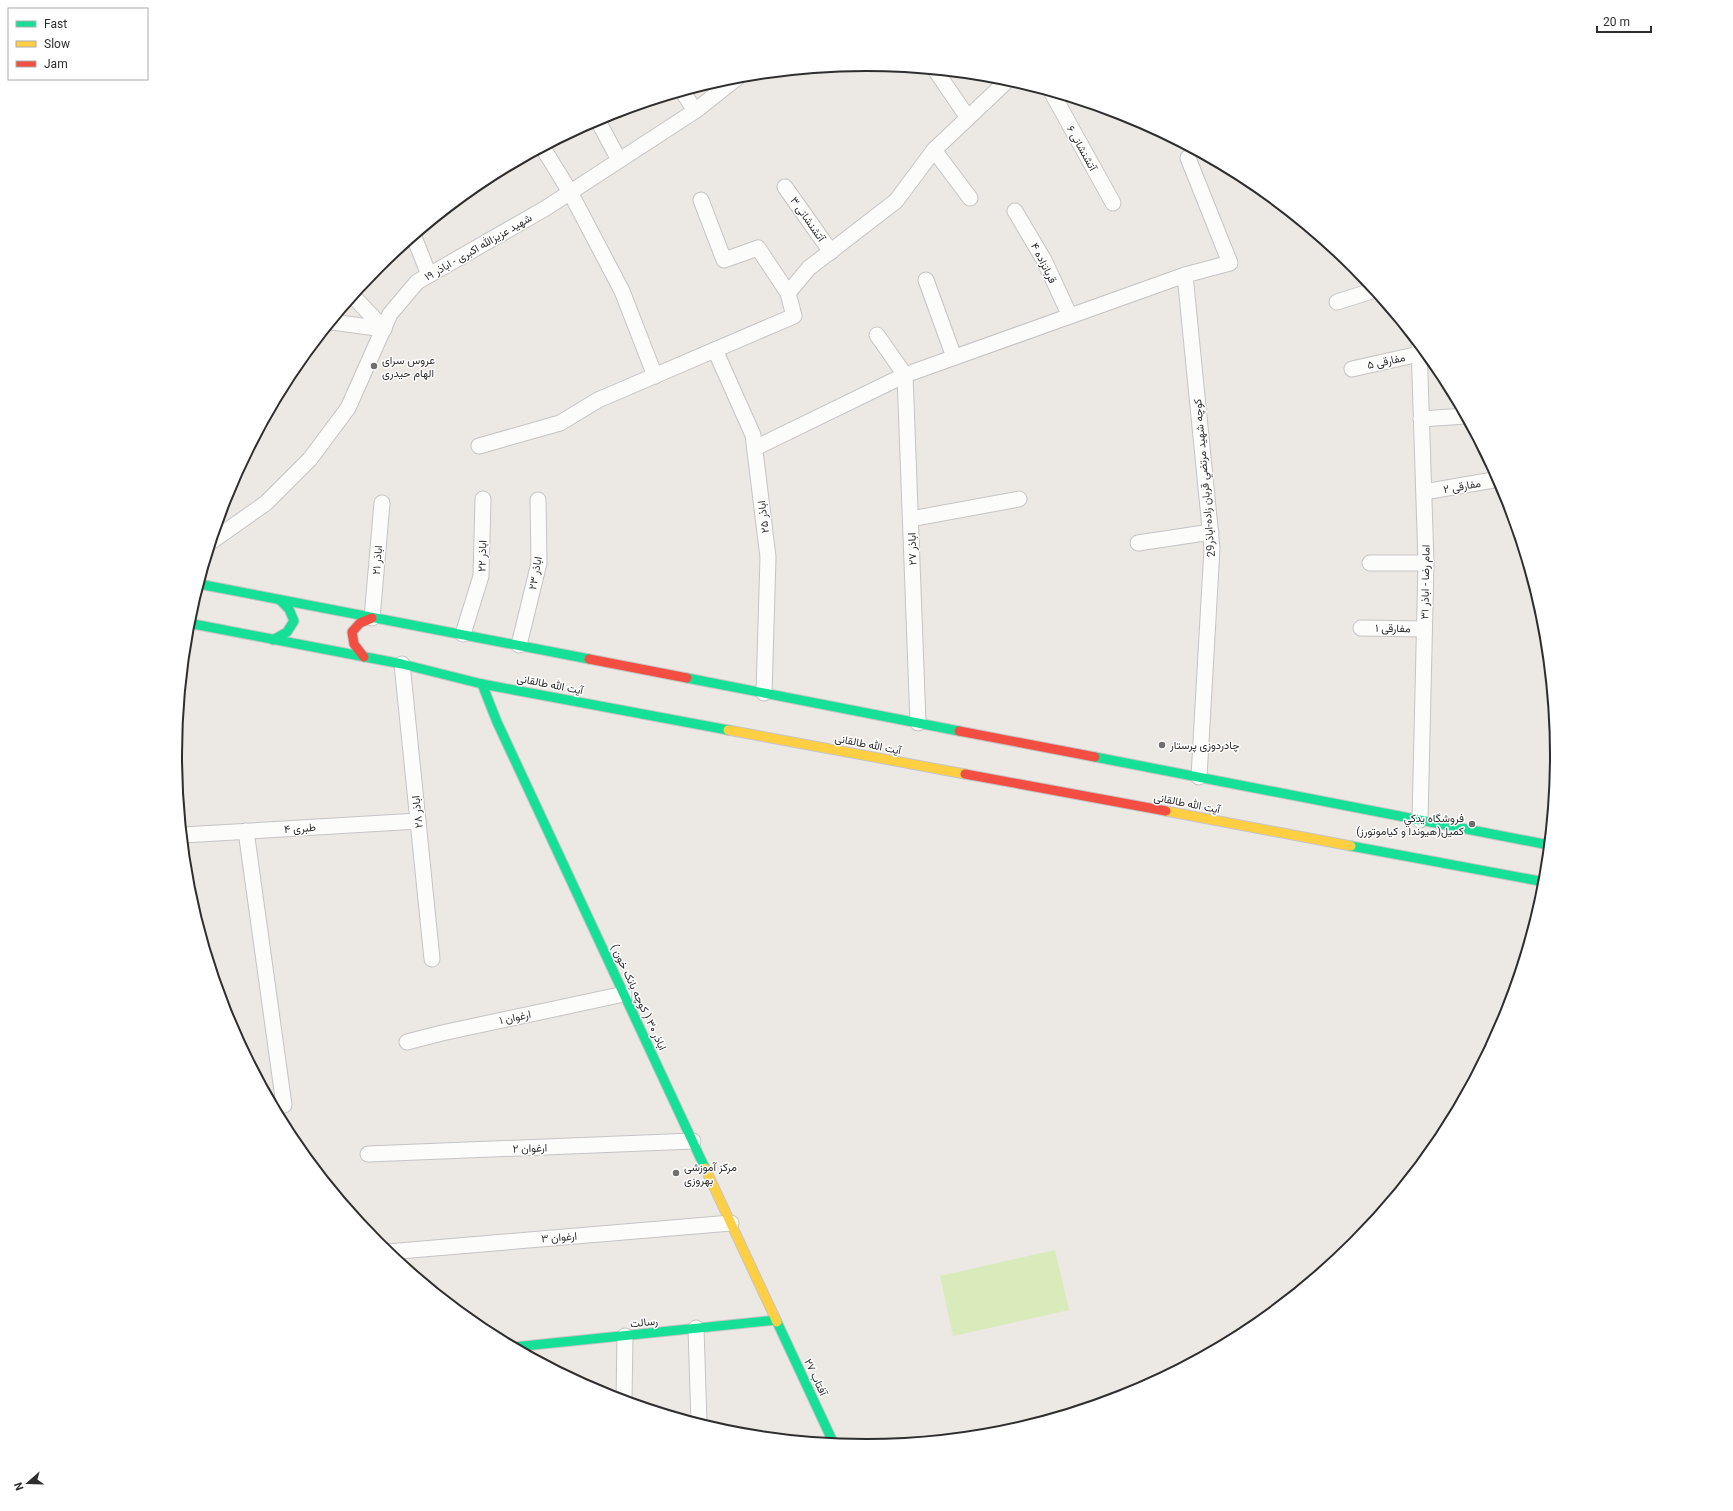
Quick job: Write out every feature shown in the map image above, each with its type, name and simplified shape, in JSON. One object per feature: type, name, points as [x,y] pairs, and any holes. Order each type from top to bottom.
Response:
[{"type":"main road","points":[[203,585],[1545,844]]},
{"type":"main road","points":[[273,640],[287,632],[294,621],[289,610],[280,600]]},
{"type":"main road","points":[[364,657],[354,644],[352,632],[360,623],[372,618]]},
{"type":"main road","name":"آیت الله طالقانی","points":[[195,624],[402,664],[482,684],[1539,881]]},
{"type":"main road","name":"اباذر ۳۰ ( کوچه بانک خون )","points":[[482,684],[496,722],[776,1320]]},
{"type":"main road","name":"رسالت","points":[[521,1346],[776,1320]]},
{"type":"main road","name":"آفتاب ۲۷","points":[[776,1320],[832,1439]]},
{"type":"street","points":[[939,75],[968,118]]},
{"type":"street","points":[[788,293],[809,268],[896,201],[934,150],[1003,85]]},
{"type":"street","name":"شهید عزیزالله اکبری - اباذر ۱۹","points":[[217,537],[266,503],[310,459],[348,408],[390,314],[417,282],[546,208],[694,111],[726,86]]},
{"type":"street","points":[[685,95],[694,111]]},
{"type":"street","name":"آتشنشانی ۶","points":[[1055,97],[1113,203]]},
{"type":"street","points":[[600,125],[619,160]]},
{"type":"street","points":[[934,150],[970,198]]},
{"type":"street","points":[[545,152],[570,192],[622,291],[655,376]]},
{"type":"street","points":[[755,448],[906,375],[1185,276],[1230,263],[1188,158]]},
{"type":"street","name":"آتشنشانی ۳","points":[[785,187],[831,252]]},
{"type":"street","points":[[479,446],[560,424],[598,400],[794,316],[788,293],[758,248],[724,260],[700,200]]},
{"type":"street","name":"قربانزاده ۴","points":[[1015,211],[1044,260],[1070,316]]},
{"type":"street","points":[[415,241],[429,275]]},
{"type":"street","name":"كوچه شهيد مرتضي قربان زاده-اباذر29","points":[[1185,276],[1212,548],[1199,777]]},
{"type":"street","points":[[926,280],[954,358]]},
{"type":"street","points":[[1337,302],[1370,292]]},
{"type":"street","points":[[356,299],[384,329]]},
{"type":"street","points":[[337,323],[384,329]]},
{"type":"street","points":[[878,335],[906,375]]},
{"type":"street","name":"مفارقی ۵","points":[[1352,369],[1418,349]]},
{"type":"street","name":"اباذر ۲۵","points":[[715,350],[753,436],[755,448],[768,557],[764,693]]},
{"type":"street","name":"امام رضا - اباذر ۳۱","points":[[1419,352],[1426,563],[1420,820]]},
{"type":"street","name":"اباذر ۲۷","points":[[906,375],[918,723]]},
{"type":"street","points":[[1421,419],[1461,416]]},
{"type":"street","name":"مفارقی ۲","points":[[1424,492],[1493,480]]},
{"type":"street","name":"اباذر ۲۲","points":[[463,634],[481,576],[483,498]]},
{"type":"street","points":[[911,519],[1019,499]]},
{"type":"street","name":"اباذر ۲۳","points":[[519,645],[539,563],[538,500]]},
{"type":"street","name":"اباذر ۲۱","points":[[372,618],[382,503]]},
{"type":"street","points":[[1138,543],[1211,532]]},
{"type":"street","points":[[1370,563],[1426,563]]},
{"type":"street","name":"مفارقی ۱","points":[[1361,628],[1424,629]]},
{"type":"street","name":"اباذر ۲۸","points":[[402,664],[432,959]]},
{"type":"street","name":"طبری ۴","points":[[187,836],[418,821]]},
{"type":"street","points":[[246,831],[284,1106]]},
{"type":"street","name":"ارغوان ۱","points":[[407,1042],[442,1033],[624,994]]},
{"type":"street","name":"ارغوان ۲","points":[[368,1154],[693,1141]]},
{"type":"street","name":"ارغوان ۳","points":[[395,1251],[731,1223]]},
{"type":"street","points":[[696,1328],[699,1419]]},
{"type":"street","points":[[624,1395],[625,1336]]},
{"type":"green space","points":[[1055,1250],[1069,1310],[953,1336],[940,1276]]},
{"type":"traffic: fast","points":[[203,585],[589,659]]},
{"type":"traffic: fast","points":[[273,640],[287,632],[294,621],[289,609],[280,600]]},
{"type":"traffic: fast","points":[[195,624],[402,664],[482,684],[728,730]]},
{"type":"traffic: fast","points":[[687,678],[959,731]]},
{"type":"traffic: fast","points":[[482,684],[497,722],[705,1168]]},
{"type":"traffic: fast","points":[[1095,757],[1545,844]]},
{"type":"traffic: fast","points":[[1351,846],[1539,881]]},
{"type":"traffic: fast","points":[[521,1346],[776,1320]]},
{"type":"traffic: fast","points":[[777,1322],[832,1439]]},
{"type":"traffic: slow","points":[[728,730],[965,774]]},
{"type":"traffic: slow","points":[[1166,811],[1351,846]]},
{"type":"traffic: slow","points":[[705,1168],[777,1322]]},
{"type":"traffic: jam","points":[[364,657],[354,644],[352,632],[360,623],[372,618]]},
{"type":"traffic: jam","points":[[589,659],[687,678]]},
{"type":"traffic: jam","points":[[959,731],[1095,757]]},
{"type":"traffic: jam","points":[[965,774],[1166,811]]},
{"type":"place","name":"عروس سرای الهام حیدری","points":[[374,366]]},
{"type":"place","name":"چادردوزی پرستار","points":[[1162,745]]},
{"type":"place","name":"فروشگاه يدكي كميل(هیوندا و کیاموتورز)","points":[[1472,824]]},
{"type":"place","name":"مرکز آموزشی بهروزی","points":[[676,1173]]}]
